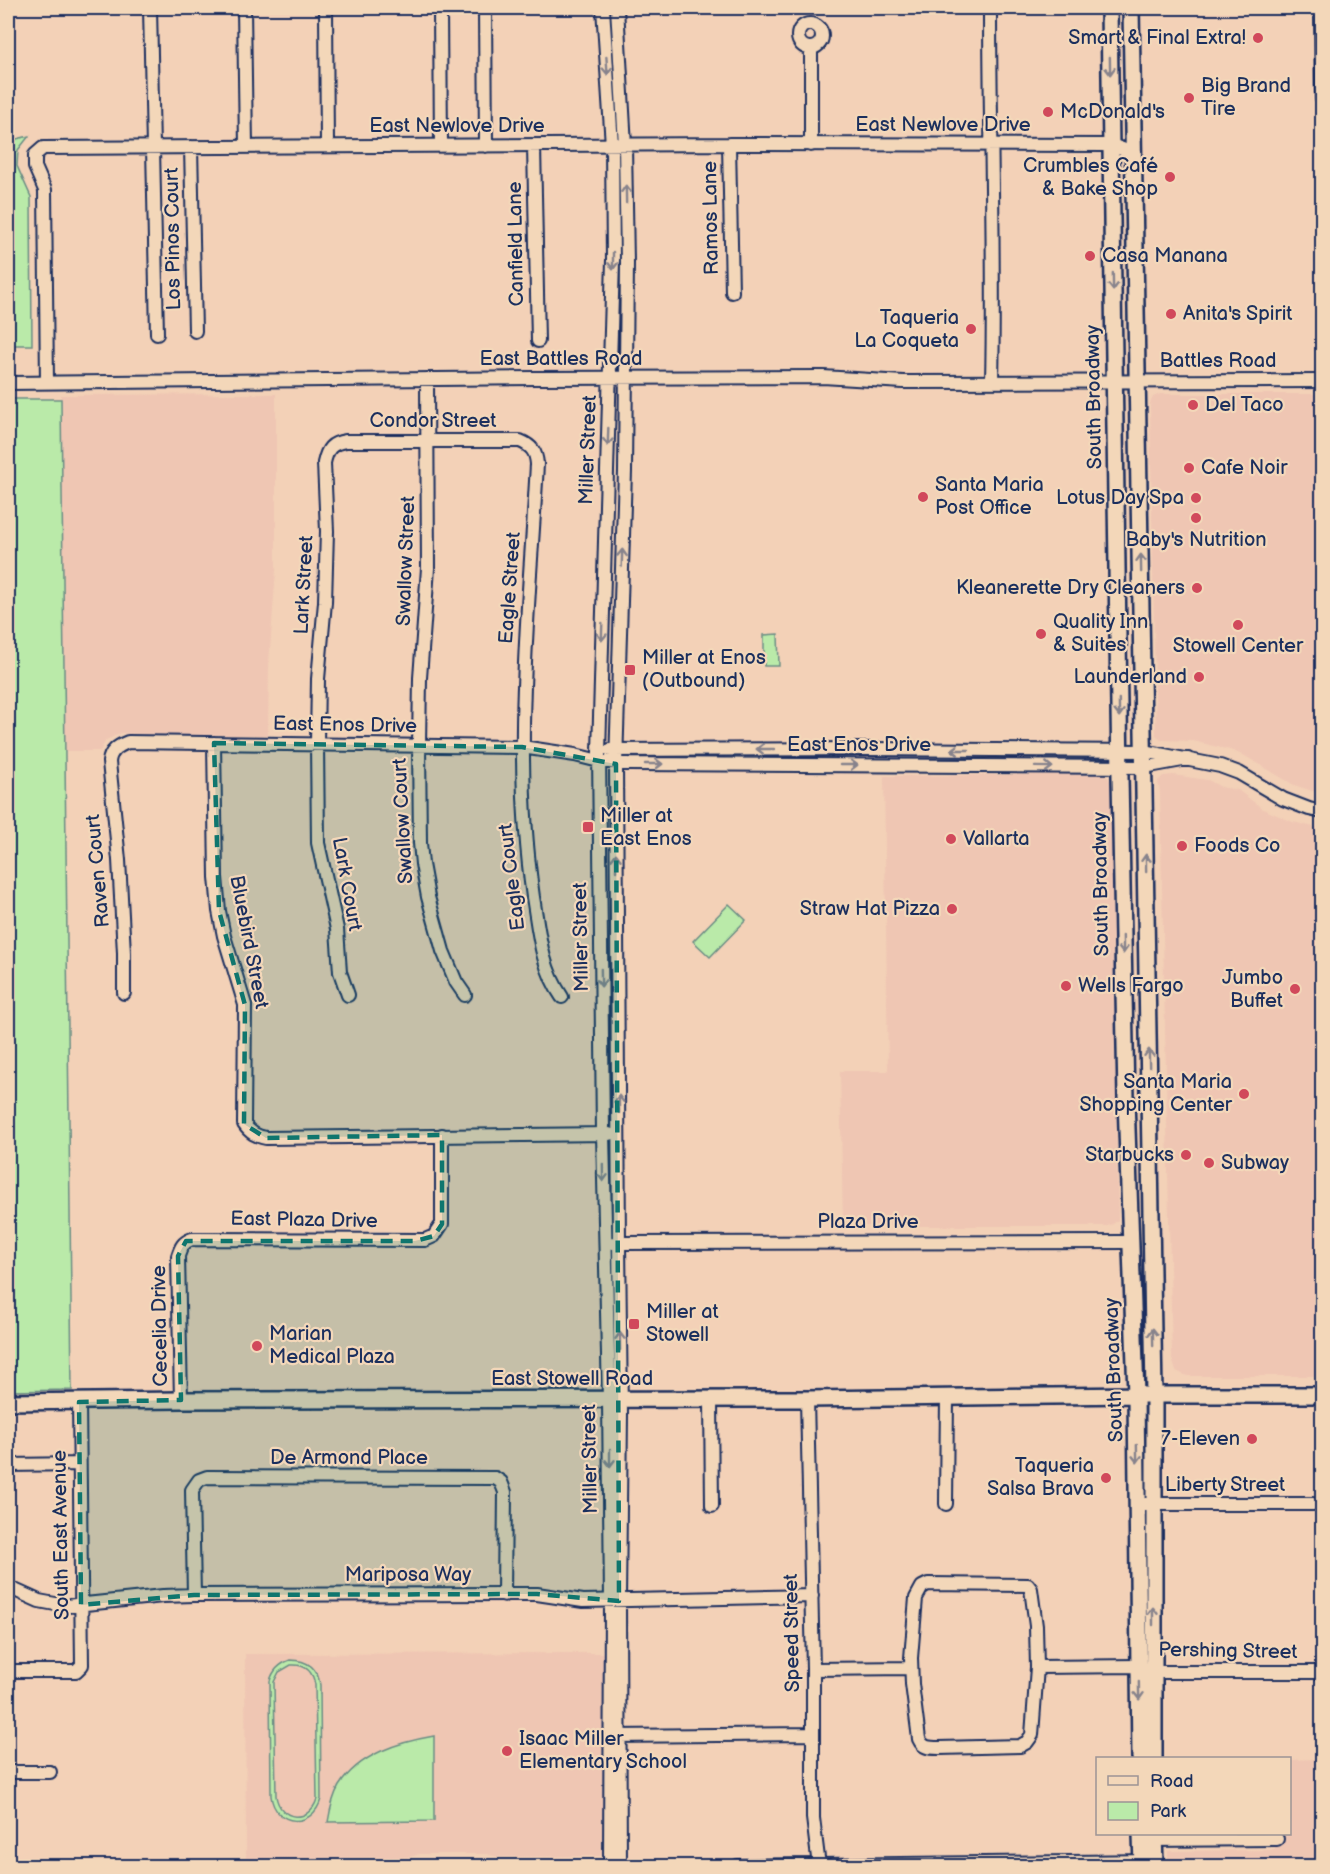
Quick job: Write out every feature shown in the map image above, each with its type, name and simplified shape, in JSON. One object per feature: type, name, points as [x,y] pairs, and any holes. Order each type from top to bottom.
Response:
[{"type":"main road","name":"South Broadway","points":[[1109,8],[1119,767],[1126,1099],[1136,1395],[1145,1504],[1146,1669],[1140,1757]]},
{"type":"main road","name":"South Broadway","points":[[1131,8],[1154,1395],[1145,1504]]},
{"type":"main road","name":"East Stowell Road","points":[[8,1402],[807,1400],[1136,1395],[1323,1395]]},
{"type":"main road","name":"South Broadway","points":[[1146,1669],[1154,1757]]},
{"type":"main road","points":[[1148,1837],[1148,1864]]},
{"type":"street","points":[[150,8],[157,334]]},
{"type":"street","points":[[244,8],[246,147]]},
{"type":"street","points":[[326,8],[327,146]]},
{"type":"street","points":[[440,8],[441,146]]},
{"type":"street","points":[[485,8],[486,146]]},
{"type":"street","name":"Miller Street","points":[[603,8],[618,145],[599,757],[604,1243],[615,1399]]},
{"type":"street","name":"Miller Street","points":[[610,1866],[615,1736],[615,1399],[619,1243],[616,750],[626,379],[618,145],[617,8]]},
{"type":"street","points":[[990,8],[992,381]]},
{"type":"street","points":[[1321,8],[1323,99]]},
{"type":"street","points":[[811,49],[811,145]]},
{"type":"street","name":"East Newlove Drive","points":[[1111,145],[1133,136]]},
{"type":"street","name":"East Newlove Drive","points":[[47,383],[45,190],[35,168],[35,155],[43,148],[729,144],[1111,145],[1133,153]]},
{"type":"street","name":"Ramos Lane","points":[[729,144],[732,291]]},
{"type":"street","name":"Canfield Lane","points":[[534,146],[538,341]]},
{"type":"street","name":"Los Pinos Court","points":[[191,147],[195,331]]},
{"type":"street","name":"East Battles Road","points":[[8,383],[823,377],[903,382],[1114,381]]},
{"type":"street","name":"Swallow Street","points":[[419,745],[420,678],[428,568],[428,379]]},
{"type":"street","name":"Battles Road","points":[[1114,381],[1323,381]]},
{"type":"street","name":"Condor Street","points":[[345,441],[520,441]]},
{"type":"street","name":"Lark Street","points":[[317,743],[318,679],[325,602],[327,531],[324,463],[329,448],[338,442],[345,441]]},
{"type":"street","name":"Eagle Street","points":[[520,441],[531,447],[536,454],[537,464],[524,664],[522,747]]},
{"type":"street","name":"East Enos Drive","points":[[115,749],[128,742],[522,747],[599,757],[616,764],[1144,767],[1188,759]]},
{"type":"street","name":"Bluebird Street","points":[[214,743],[218,900],[224,936],[245,1005],[244,1124],[257,1136],[266,1138],[442,1135]]},
{"type":"street","name":"Lark Court","points":[[317,743],[318,843],[337,929],[340,972],[348,995]]},
{"type":"street","name":"Swallow Court","points":[[419,745],[421,854],[428,897],[451,972],[465,996]]},
{"type":"street","name":"Eagle Court","points":[[522,747],[528,859],[539,938],[543,958],[552,981],[562,997]]},
{"type":"street","name":"Raven Court","points":[[115,749],[108,762],[119,860],[124,993]]},
{"type":"street","name":"East Enos Drive","points":[[599,757],[616,750],[1144,751],[1220,766],[1239,773],[1282,799],[1323,812]]},
{"type":"street","points":[[442,1135],[619,1134]]},
{"type":"street","name":"East Plaza Drive","points":[[180,1252],[186,1241],[192,1239],[415,1241],[434,1236],[442,1224],[442,1135]]},
{"type":"street","name":"Plaza Drive","points":[[604,1243],[1131,1242]]},
{"type":"street","name":"Cecelia Drive","points":[[180,1252],[178,1256],[181,1400]]},
{"type":"street","points":[[946,1503],[947,1397]]},
{"type":"street","points":[[711,1400],[712,1506]]},
{"type":"street","name":"Speed Street","points":[[807,1400],[812,1596],[813,1818],[819,1866]]},
{"type":"street","name":"South East Avenue","points":[[8,1671],[76,1671],[81,1667],[79,1402]]},
{"type":"street","points":[[8,1465],[79,1464]]},
{"type":"street","name":"De Armond Place","points":[[194,1595],[192,1490],[199,1480],[207,1477],[495,1478],[501,1482],[505,1492],[504,1594]]},
{"type":"street","name":"Liberty Street","points":[[1145,1504],[1313,1504]]},
{"type":"street","points":[[928,1584],[1028,1585],[1033,1594],[1037,1667],[1032,1735],[1027,1743],[1020,1746],[939,1748],[927,1748],[922,1745],[919,1739],[911,1668],[916,1598],[922,1587],[928,1584]]},
{"type":"street","name":"Mariposa Way","points":[[8,1587],[46,1603],[66,1606],[194,1595],[537,1594],[583,1601],[812,1596]]},
{"type":"street","name":"Pershing Street","points":[[1037,1667],[1317,1672]]},
{"type":"street","points":[[813,1669],[911,1668]]},
{"type":"street","points":[[615,1736],[812,1734]]},
{"type":"street","name":"Miller Street","points":[[615,1736],[620,1866]]},
{"type":"street","points":[[8,1772],[50,1772]]},
{"type":"street","points":[[1148,1837],[1277,1839]]},
{"type":"street","points":[[738,1866],[1148,1864]]},
{"type":"highlighted area","points":[[214,743],[522,747],[616,764],[619,1601],[537,1594],[194,1595],[81,1605],[79,1402],[181,1400],[178,1256],[186,1241],[415,1241],[434,1236],[442,1224],[442,1135],[266,1138],[244,1124],[245,1005],[219,911]]},
{"type":"shaded area","points":[[276,394],[276,570],[269,663],[268,735],[121,733],[106,740],[100,751],[65,751],[61,395]]},
{"type":"shaded area","name":"Stowell Center","points":[[1160,394],[1322,394],[1322,794],[1294,785],[1245,756],[1230,750],[1193,741],[1161,740],[1156,735],[1150,403],[1153,397]]},
{"type":"shaded area","points":[[1099,774],[1109,778],[1111,784],[1118,1220],[1107,1226],[843,1226],[840,1071],[888,1071],[884,776]]},
{"type":"shaded area","name":"Santa Maria Shopping Center","points":[[1173,775],[1208,780],[1221,787],[1238,790],[1263,809],[1293,822],[1322,829],[1322,1376],[1187,1376],[1176,1371],[1172,1359],[1158,781],[1163,776]]},
{"type":"shaded area","points":[[1316,1409],[1322,1409],[1322,1866],[1168,1866],[1168,1851],[1275,1850],[1275,1835],[1291,1835],[1291,1760],[1319,1759]]},
{"type":"shaded area","points":[[604,1653],[604,1853],[600,1856],[498,1857],[487,1854],[419,1854],[410,1857],[246,1859],[245,1654]]},
{"type":"green space","points":[[29,136],[18,150],[17,166],[31,197],[32,345],[8,345],[8,141]]},
{"type":"green space","points":[[8,399],[61,399],[72,1390],[8,1391]]},
{"type":"green space","points":[[778,634],[779,666],[764,666],[764,635]]},
{"type":"green space","points":[[729,904],[746,920],[710,957],[693,941]]},
{"type":"green space","points":[[290,1660],[311,1666],[317,1674],[320,1685],[321,1799],[317,1809],[310,1816],[294,1820],[279,1814],[271,1796],[270,1681],[275,1671]],"holes":[[[291,1665],[308,1669],[315,1685],[317,1799],[308,1813],[302,1816],[289,1815],[283,1811],[276,1796],[274,1682],[279,1672]]]},
{"type":"green space","points":[[434,1736],[434,1821],[328,1822],[339,1786],[357,1766],[381,1751]]},
{"type":"place","name":"Smart & Final Extra!","points":[[1258,38]]},
{"type":"place","name":"Big Brand Tire","points":[[1189,98]]},
{"type":"place","name":"McDonald's","points":[[1048,112]]},
{"type":"place","name":"Crumbles Café & Bake Shop","points":[[1170,177]]},
{"type":"place","name":"Casa Manana","points":[[1090,256]]},
{"type":"place","name":"Anita's Spirit","points":[[1171,314]]},
{"type":"place","name":"Taqueria La Coqueta","points":[[971,329]]},
{"type":"place","name":"Del Taco","points":[[1193,405]]},
{"type":"place","name":"Cafe Noir","points":[[1189,468]]},
{"type":"place","name":"Santa Maria Post Office","points":[[923,497]]},
{"type":"place","name":"Lotus Day Spa","points":[[1196,498]]},
{"type":"place","name":"Baby's Nutrition","points":[[1196,518]]},
{"type":"place","name":"Kleanerette Dry Cleaners","points":[[1197,588]]},
{"type":"place","name":"Stowell Center","points":[[1238,625]]},
{"type":"place","name":"Quality Inn & Suites","points":[[1041,634]]},
{"type":"place","name":"Miller at Enos (Outbound)","points":[[630,670]]},
{"type":"place","name":"Launderland","points":[[1199,677]]},
{"type":"place","name":"Miller at East Enos","points":[[588,827]]},
{"type":"place","name":"Vallarta","points":[[951,839]]},
{"type":"place","name":"Foods Co","points":[[1182,846]]},
{"type":"place","name":"Straw Hat Pizza","points":[[952,909]]},
{"type":"place","name":"Wells Fargo","points":[[1066,986]]},
{"type":"place","name":"Jumbo Buffet","points":[[1295,989]]},
{"type":"place","name":"Santa Maria Shopping Center","points":[[1244,1094]]},
{"type":"place","name":"Starbucks","points":[[1186,1155]]},
{"type":"place","name":"Subway","points":[[1209,1163]]},
{"type":"place","name":"Miller at Stowell","points":[[634,1324]]},
{"type":"place","name":"Marian Medical Plaza","points":[[257,1346]]},
{"type":"place","name":"7-Eleven","points":[[1252,1439]]},
{"type":"place","name":"Taqueria Salsa Brava","points":[[1106,1478]]},
{"type":"place","name":"Isaac Miller Elementary School","points":[[507,1751]]}]
